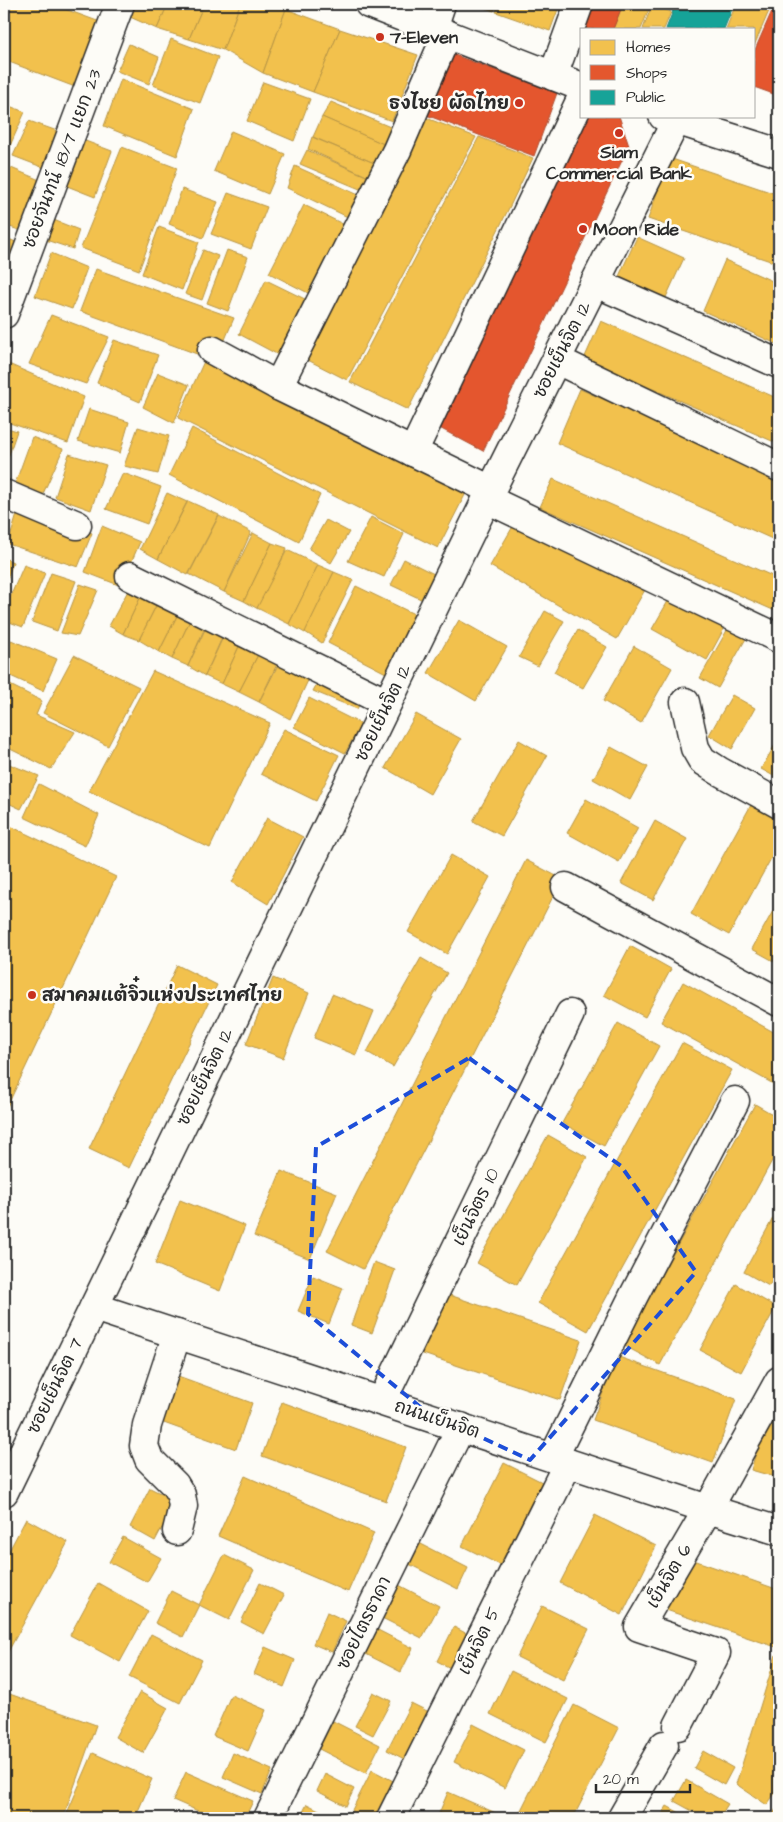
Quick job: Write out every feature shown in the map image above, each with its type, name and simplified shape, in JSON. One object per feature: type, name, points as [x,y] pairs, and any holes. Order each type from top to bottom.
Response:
[{"type":"street","name":"ซอยจันทน์ 18/7 แยก 23","points":[[4,314],[120,4]]},
{"type":"street","points":[[369,4],[440,22],[580,87]]},
{"type":"street","points":[[553,76],[580,4]]},
{"type":"street","points":[[278,386],[397,150],[440,22]]},
{"type":"street","points":[[413,452],[580,102]]},
{"type":"street","points":[[670,119],[779,153]]},
{"type":"street","name":"ซอยเย็นจิต 12","points":[[94,1307],[387,703],[596,283],[670,119]]},
{"type":"street","points":[[596,283],[779,364]]},
{"type":"street","points":[[212,350],[278,386],[413,452],[489,495],[778,638]]},
{"type":"street","points":[[557,360],[779,467]]},
{"type":"street","points":[[4,494],[77,524]]},
{"type":"street","points":[[130,576],[387,703]]},
{"type":"street","points":[[685,702],[695,748],[702,760],[779,804]]},
{"type":"street","points":[[566,887],[779,1002]]},
{"type":"street","name":"เย็นจิตร 10","points":[[382,1401],[570,1014]]},
{"type":"street","name":"เย็นจิต 5","points":[[391,1818],[560,1460],[633,1297],[735,1101]]},
{"type":"street","name":"ถนนเย็นจิต","points":[[94,1307],[779,1531]]},
{"type":"street","name":"ซอยเย็นจิต 7","points":[[4,1492],[94,1307]]},
{"type":"street","points":[[177,1334],[148,1425],[144,1446],[148,1458],[175,1485],[182,1495],[183,1506],[177,1531]]},
{"type":"street","name":"เย็นจิต 6","points":[[622,1818],[671,1736],[716,1653],[639,1627],[708,1509],[779,1381]]},
{"type":"street","name":"ซอยไตรธาดา","points":[[268,1818],[461,1427]]},
{"type":"highlighted area","points":[[469,1058],[621,1166],[696,1272],[530,1460],[425,1411],[308,1314],[316,1147]]},
{"type":"building: Homes","points":[[4,4],[51,4],[100,22],[75,87],[4,60]]},
{"type":"building: Homes","points":[[135,4],[168,4],[157,29],[130,17]]},
{"type":"building: Homes","points":[[168,4],[204,4],[189,39],[157,29]]},
{"type":"building: Homes","points":[[204,4],[240,4],[223,50],[189,39]]},
{"type":"building: Homes","points":[[240,4],[273,4],[286,9],[263,73],[223,50]]},
{"type":"building: Homes","points":[[474,4],[497,4],[494,11]]},
{"type":"building: Homes","points":[[499,4],[560,4],[550,31],[496,12]]},
{"type":"building: Homes","points":[[623,4],[651,4],[641,28],[613,28]]},
{"type":"building: Homes","points":[[736,4],[772,4],[756,41],[756,28],[726,28]]},
{"type":"building: Homes","points":[[652,5],[671,12],[664,28],[643,28]]},
{"type":"building: Homes","points":[[286,9],[340,29],[313,92],[263,73]]},
{"type":"building: Homes","points":[[340,29],[418,55],[392,121],[313,92]]},
{"type":"building: Homes","points":[[171,39],[218,57],[200,103],[153,85]]},
{"type":"building: Homes","points":[[129,44],[159,57],[149,84],[117,71]]},
{"type":"building: Homes","points":[[121,79],[194,109],[177,156],[104,126]]},
{"type":"building: Homes","points":[[263,82],[310,99],[294,141],[247,121]]},
{"type":"building: Homes","points":[[331,102],[395,129],[388,146],[322,117]]},
{"type":"building: Homes","points":[[4,104],[25,112],[5,157],[4,157]]},
{"type":"building: Homes","points":[[421,116],[476,137],[347,380],[298,355]]},
{"type":"building: Homes","points":[[322,117],[386,145],[379,165],[313,137]]},
{"type":"building: Homes","points":[[29,121],[63,133],[47,169],[13,156]]},
{"type":"building: Homes","points":[[231,131],[285,154],[268,194],[214,171]]},
{"type":"building: Homes","points":[[312,137],[379,165],[373,179],[308,149]]},
{"type":"building: Homes","points":[[479,137],[533,158],[408,410],[350,382]]},
{"type":"building: Homes","points":[[80,139],[112,151],[95,197],[62,184]]},
{"type":"building: Homes","points":[[122,147],[177,168],[139,270],[81,248]]},
{"type":"building: Homes","points":[[307,150],[373,179],[367,192],[300,164]]},
{"type":"building: Homes","points":[[669,158],[779,195],[779,264],[648,219]]},
{"type":"building: Homes","points":[[4,165],[42,181],[22,231],[4,225]]},
{"type":"building: Homes","points":[[295,166],[363,197],[354,220],[287,188]]},
{"type":"building: Homes","points":[[182,189],[218,202],[203,238],[169,224]]},
{"type":"building: Homes","points":[[228,193],[267,207],[251,249],[211,234]]},
{"type":"building: Homes","points":[[304,205],[351,228],[314,296],[269,273]]},
{"type":"building: Homes","points":[[51,219],[79,230],[73,249],[43,239]]},
{"type":"building: Homes","points":[[159,227],[199,242],[182,290],[142,274]]},
{"type":"building: Homes","points":[[4,237],[18,243],[4,278]]},
{"type":"building: Homes","points":[[637,237],[684,258],[662,306],[615,285]]},
{"type":"building: Homes","points":[[203,250],[218,256],[202,300],[185,294]]},
{"type":"building: Homes","points":[[227,250],[248,257],[228,311],[207,303]]},
{"type":"building: Homes","points":[[51,253],[87,268],[72,309],[35,296]]},
{"type":"building: Homes","points":[[725,260],[779,284],[779,345],[703,311]]},
{"type":"building: Homes","points":[[96,269],[234,318],[216,361],[80,311]]},
{"type":"building: Homes","points":[[266,280],[311,302],[284,358],[239,334]]},
{"type":"building: Homes","points":[[51,315],[109,337],[86,384],[29,364]]},
{"type":"building: Homes","points":[[601,321],[779,399],[779,444],[584,359]]},
{"type":"building: Homes","points":[[114,340],[158,355],[140,402],[97,383]]},
{"type":"building: Homes","points":[[206,357],[467,491],[438,548],[178,418]]},
{"type":"building: Homes","points":[[4,362],[84,397],[68,443],[4,421]]},
{"type":"building: Homes","points":[[158,373],[189,385],[174,423],[143,407]]},
{"type":"building: Homes","points":[[580,389],[779,477],[779,542],[557,443]]},
{"type":"building: Homes","points":[[89,409],[129,422],[120,453],[78,441]]},
{"type":"building: Homes","points":[[4,427],[17,431],[4,469]]},
{"type":"building: Homes","points":[[138,427],[169,436],[158,474],[124,466]]},
{"type":"building: Homes","points":[[192,428],[320,495],[299,542],[169,475]]},
{"type":"building: Homes","points":[[32,437],[63,449],[42,496],[15,484]]},
{"type":"building: Homes","points":[[69,454],[106,465],[91,510],[55,497]]},
{"type":"building: Homes","points":[[123,473],[161,487],[147,524],[106,509]]},
{"type":"building: Homes","points":[[553,479],[779,579],[779,596],[773,610],[540,507]]},
{"type":"building: Homes","points":[[167,493],[187,502],[158,559],[140,549]]},
{"type":"building: Homes","points":[[188,501],[219,515],[188,575],[158,559]]},
{"type":"building: Homes","points":[[19,508],[92,533],[78,567],[8,544]]},
{"type":"building: Homes","points":[[219,516],[251,532],[224,592],[189,574]]},
{"type":"building: Homes","points":[[519,516],[646,588],[617,639],[490,566]]},
{"type":"building: Homes","points":[[371,517],[404,534],[384,577],[348,561]]},
{"type":"building: Homes","points":[[326,520],[349,532],[331,563],[309,549]]},
{"type":"building: Homes","points":[[102,526],[140,542],[121,586],[85,572]]},
{"type":"building: Homes","points":[[253,533],[272,543],[244,601],[224,592]]},
{"type":"building: Homes","points":[[272,543],[287,548],[258,609],[244,601]]},
{"type":"building: Homes","points":[[287,550],[318,565],[289,624],[257,608]]},
{"type":"building: Homes","points":[[4,558],[13,562],[4,588]]},
{"type":"building: Homes","points":[[404,559],[438,576],[425,601],[391,585]]},
{"type":"building: Homes","points":[[24,565],[45,573],[23,627],[4,620],[4,611]]},
{"type":"building: Homes","points":[[318,565],[334,572],[305,633],[289,624]]},
{"type":"building: Homes","points":[[334,572],[353,580],[322,643],[305,632]]},
{"type":"building: Homes","points":[[51,573],[76,581],[57,631],[32,622]]},
{"type":"building: Homes","points":[[80,584],[98,590],[78,636],[61,633]]},
{"type":"building: Homes","points":[[356,586],[414,614],[386,673],[328,643]]},
{"type":"building: Homes","points":[[130,587],[143,592],[123,634],[109,626]]},
{"type":"building: Homes","points":[[143,592],[159,600],[139,640],[123,634]]},
{"type":"building: Homes","points":[[671,596],[725,627],[707,660],[652,629]]},
{"type":"building: Homes","points":[[159,600],[180,610],[159,652],[139,640]]},
{"type":"building: Homes","points":[[180,610],[192,616],[172,659],[159,652]]},
{"type":"building: Homes","points":[[545,611],[564,621],[538,666],[519,657]]},
{"type":"building: Homes","points":[[192,616],[207,623],[188,666],[172,659]]},
{"type":"building: Homes","points":[[459,620],[507,647],[476,701],[428,673]]},
{"type":"building: Homes","points":[[208,623],[225,631],[205,676],[188,666]]},
{"type":"building: Homes","points":[[730,625],[748,635],[718,688],[700,678]]},
{"type":"building: Homes","points":[[578,630],[607,647],[583,688],[554,672]]},
{"type":"building: Homes","points":[[225,633],[242,640],[222,684],[205,676]]},
{"type":"building: Homes","points":[[11,640],[57,659],[43,691],[4,673],[4,653]]},
{"type":"building: Homes","points":[[242,640],[261,649],[239,692],[222,684]]},
{"type":"building: Homes","points":[[634,646],[672,668],[641,723],[603,701]]},
{"type":"building: Homes","points":[[261,649],[280,658],[259,702],[239,692]]},
{"type":"building: Homes","points":[[74,655],[139,687],[108,746],[43,713]]},
{"type":"building: Homes","points":[[281,659],[311,674],[290,719],[259,702]]},
{"type":"building: Homes","points":[[326,667],[369,685],[357,709],[313,691]]},
{"type":"building: Homes","points":[[153,671],[270,723],[210,848],[89,791]]},
{"type":"building: Homes","points":[[4,682],[42,701],[36,715],[75,732],[51,769],[4,746]]},
{"type":"building: Homes","points":[[732,695],[755,708],[732,749],[709,735]]},
{"type":"building: Homes","points":[[309,698],[361,724],[345,753],[294,727]]},
{"type":"building: Homes","points":[[416,714],[461,739],[430,794],[385,768]]},
{"type":"building: Homes","points":[[284,729],[339,755],[316,801],[261,774]]},
{"type":"building: Homes","points":[[779,738],[779,779],[761,769]]},
{"type":"building: Homes","points":[[519,740],[547,756],[502,836],[473,821]]},
{"type":"building: Homes","points":[[611,747],[648,767],[630,800],[593,779]]},
{"type":"building: Homes","points":[[4,762],[39,776],[21,809],[4,801]]},
{"type":"building: Homes","points":[[39,784],[99,815],[85,846],[24,817]]},
{"type":"building: Homes","points":[[586,799],[638,828],[619,862],[567,833]]},
{"type":"building: Homes","points":[[751,805],[779,821],[779,844],[729,935],[691,914]]},
{"type":"building: Homes","points":[[267,818],[303,837],[268,904],[232,882]]},
{"type":"building: Homes","points":[[655,821],[687,839],[653,900],[621,883]]},
{"type":"building: Homes","name":"สมาคมแต้จิ๋วแห่งประเทศไทย","points":[[4,823],[116,877],[4,1113]]},
{"type":"building: Homes","points":[[451,855],[490,877],[447,954],[408,932]]},
{"type":"building: Homes","points":[[526,860],[562,879],[363,1269],[327,1251]]},
{"type":"building: Homes","points":[[779,900],[779,964],[752,949]]},
{"type":"building: Homes","points":[[630,946],[671,969],[645,1017],[604,995]]},
{"type":"building: Homes","points":[[421,958],[447,973],[393,1067],[367,1052]]},
{"type":"building: Homes","points":[[177,965],[217,985],[129,1168],[89,1149]]},
{"type":"building: Homes","points":[[273,978],[309,993],[283,1058],[246,1044]]},
{"type":"building: Homes","points":[[683,982],[779,1035],[779,1087],[661,1022]]},
{"type":"building: Homes","points":[[332,994],[374,1011],[356,1055],[314,1038]]},
{"type":"building: Homes","points":[[618,1023],[659,1046],[604,1146],[562,1123]]},
{"type":"building: Homes","points":[[682,1043],[732,1070],[588,1331],[538,1303]]},
{"type":"building: Homes","points":[[755,1104],[779,1118],[779,1148],[660,1365],[623,1345]]},
{"type":"building: Homes","points":[[548,1135],[587,1157],[517,1285],[477,1263]]},
{"type":"building: Homes","points":[[281,1171],[337,1193],[310,1259],[254,1236]]},
{"type":"building: Homes","points":[[180,1200],[245,1226],[220,1291],[155,1264]]},
{"type":"building: Homes","points":[[779,1207],[779,1268],[769,1286],[744,1272]]},
{"type":"building: Homes","points":[[374,1262],[395,1270],[372,1333],[351,1325]]},
{"type":"building: Homes","points":[[313,1276],[343,1288],[329,1324],[298,1311]]},
{"type":"building: Homes","points":[[736,1284],[776,1307],[741,1372],[700,1350]]},
{"type":"building: Homes","points":[[438,1291],[581,1340],[560,1400],[417,1352]]},
{"type":"building: Homes","points":[[616,1356],[736,1399],[713,1463],[593,1420]]},
{"type":"building: Homes","points":[[178,1376],[252,1403],[236,1449],[161,1422]]},
{"type":"building: Homes","points":[[282,1402],[406,1447],[386,1501],[262,1456]]},
{"type":"building: Homes","points":[[768,1411],[779,1414],[779,1478],[751,1470]]},
{"type":"building: Homes","points":[[504,1463],[542,1482],[500,1565],[462,1546]]},
{"type":"building: Homes","points":[[245,1476],[374,1533],[348,1592],[218,1536]]},
{"type":"building: Homes","points":[[150,1488],[176,1501],[155,1541],[130,1527]]},
{"type":"building: Homes","points":[[595,1515],[656,1546],[622,1615],[560,1583]]},
{"type":"building: Homes","points":[[26,1519],[68,1542],[4,1659],[4,1560]]},
{"type":"building: Homes","points":[[123,1537],[161,1558],[147,1582],[109,1562]]},
{"type":"building: Homes","points":[[419,1543],[468,1568],[458,1589],[409,1564]]},
{"type":"building: Homes","points":[[224,1555],[254,1570],[229,1620],[199,1605]]},
{"type":"building: Homes","points":[[688,1558],[779,1590],[779,1648],[666,1610]]},
{"type":"building: Homes","points":[[98,1583],[148,1611],[120,1662],[70,1635]]},
{"type":"building: Homes","points":[[260,1583],[284,1595],[264,1634],[241,1622]]},
{"type":"building: Homes","points":[[395,1583],[439,1606],[422,1638],[378,1616]]},
{"type":"building: Homes","points":[[171,1591],[199,1605],[183,1637],[155,1623]]},
{"type":"building: Homes","points":[[542,1606],[589,1629],[563,1680],[517,1657]]},
{"type":"building: Homes","points":[[327,1612],[346,1621],[332,1652],[313,1644]]},
{"type":"building: Homes","points":[[372,1627],[413,1648],[401,1672],[360,1651]]},
{"type":"building: Homes","points":[[454,1627],[475,1638],[458,1672],[437,1661]]},
{"type":"building: Homes","points":[[151,1634],[202,1660],[180,1703],[129,1677]]},
{"type":"building: Homes","points":[[265,1647],[295,1660],[284,1687],[254,1674]]},
{"type":"building: Homes","points":[[776,1655],[779,1656],[779,1787],[767,1805],[736,1784]]},
{"type":"building: Homes","points":[[511,1671],[568,1699],[546,1742],[490,1714]]},
{"type":"building: Homes","points":[[4,1692],[96,1725],[63,1818],[4,1817]]},
{"type":"building: Homes","points":[[140,1692],[168,1708],[143,1753],[115,1737]]},
{"type":"building: Homes","points":[[373,1692],[391,1701],[373,1735],[355,1726]]},
{"type":"building: Homes","points":[[231,1695],[266,1710],[248,1751],[213,1736]]},
{"type":"building: Homes","points":[[411,1703],[431,1713],[408,1761],[387,1750]]},
{"type":"building: Homes","points":[[574,1705],[619,1728],[573,1818],[517,1818]]},
{"type":"building: Homes","points":[[333,1721],[380,1745],[366,1773],[319,1749]]},
{"type":"building: Homes","points":[[473,1724],[524,1750],[505,1788],[454,1762]]},
{"type":"building: Homes","points":[[703,1751],[733,1768],[724,1785],[694,1768]]},
{"type":"building: Homes","points":[[93,1753],[152,1779],[135,1818],[65,1818]]},
{"type":"building: Homes","points":[[233,1753],[272,1770],[262,1794],[223,1777]]},
{"type":"building: Homes","points":[[372,1770],[401,1785],[384,1818],[348,1818]]},
{"type":"building: Homes","points":[[186,1772],[253,1801],[245,1818],[214,1818],[173,1800]]},
{"type":"building: Homes","points":[[325,1774],[354,1789],[346,1806],[317,1791]]},
{"type":"building: Homes","points":[[686,1780],[728,1804],[719,1818],[705,1818],[674,1801]]},
{"type":"building: Homes","points":[[448,1792],[498,1814],[496,1818],[437,1818]]},
{"type":"building: Homes","points":[[307,1804],[335,1818],[300,1818]]},
{"type":"building: Homes","points":[[779,1805],[779,1818],[770,1818]]},
{"type":"building: Homes","points":[[667,1806],[689,1818],[660,1818]]},
{"type":"building: Shops","points":[[583,4],[623,4],[613,28],[580,28],[580,41],[570,38]]},
{"type":"building: Shops","points":[[775,4],[779,4],[779,96],[756,88],[756,47]]},
{"type":"building: Shops","points":[[446,52],[557,93],[534,156],[421,113]]},
{"type":"building: Shops","points":[[581,118],[620,118],[629,146],[483,451],[430,423]]},
{"type":"building: Public","points":[[653,4],[734,4],[724,28],[666,28],[673,11]]},
{"type":"place","name":"7-Eleven","points":[[380,37]]},
{"type":"place","name":"ธงไชย ผัดไทย","points":[[519,103]]},
{"type":"place","name":"Siam Commercial Bank","points":[[619,133]]},
{"type":"place","name":"Moon Ride","points":[[583,229]]},
{"type":"place","name":"สมาคมแต้จิ๋วแห่งประเทศไทย","points":[[32,995]]}]
